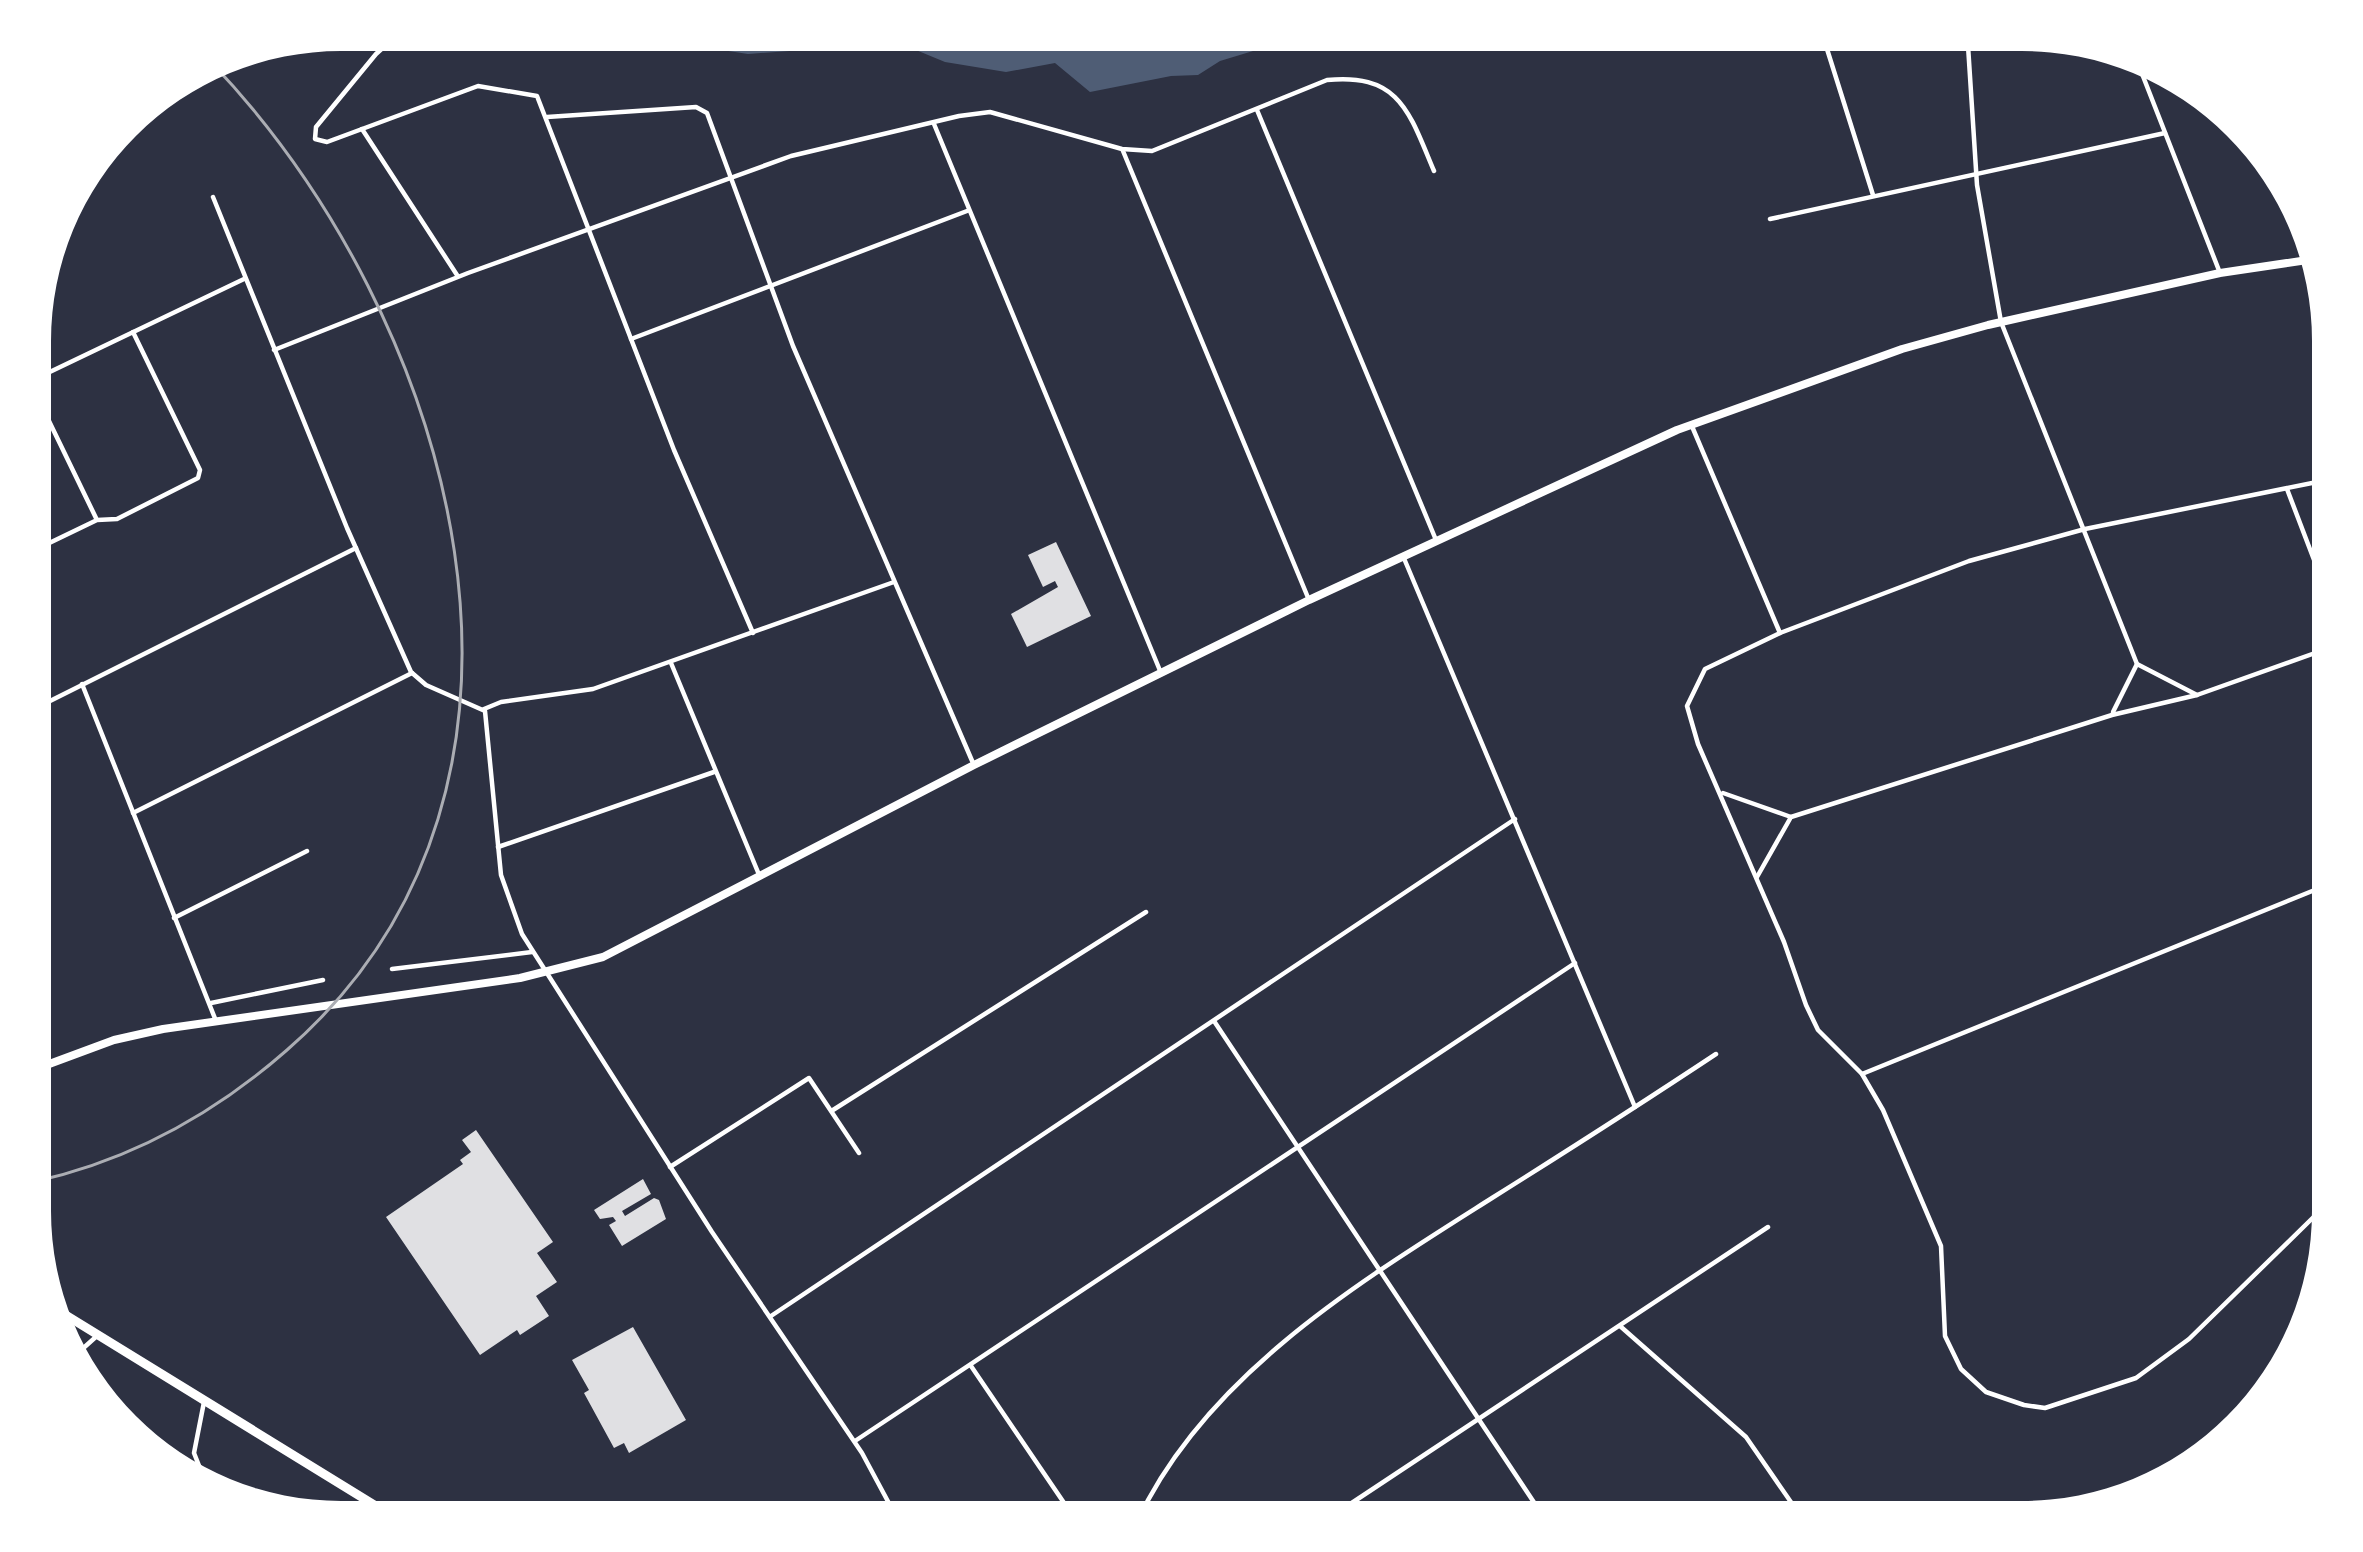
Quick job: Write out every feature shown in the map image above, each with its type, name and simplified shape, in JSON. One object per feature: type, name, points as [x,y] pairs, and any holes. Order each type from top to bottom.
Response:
[{"type":"highway","points":[[72,1319],[367,1501]]},
{"type":"main road","points":[[51,1063],[114,1040],[319,1004],[544,973],[626,947],[974,765],[1309,600],[1691,424],[1902,350],[2001,322],[2221,273],[2300,261]]},
{"type":"street","points":[[1828,51],[1873,195]]},
{"type":"street","points":[[1967,51],[1976,174],[2001,322],[2137,664],[2197,695]]},
{"type":"street","points":[[378,52],[316,128],[316,141],[324,143],[478,86],[537,96],[753,633]]},
{"type":"street","points":[[274,350],[790,156],[990,112],[1122,148],[1152,151],[1327,80],[1351,78],[1376,83],[1400,98],[1434,171]]},
{"type":"street","points":[[2144,78],[2221,273]]},
{"type":"street","points":[[548,117],[696,107],[707,113],[771,287],[974,765]]},
{"type":"street","points":[[1257,110],[1436,540]]},
{"type":"street","points":[[933,123],[1161,673]]},
{"type":"street","points":[[362,129],[458,277]]},
{"type":"street","points":[[1770,219],[2165,133]]},
{"type":"street","points":[[1122,148],[1309,600]]},
{"type":"street","points":[[213,196],[412,673],[484,709]]},
{"type":"street","points":[[631,339],[970,210]]},
{"type":"street","points":[[51,375],[246,278]]},
{"type":"street","points":[[51,542],[97,520],[117,519],[198,478],[200,470],[133,332]]},
{"type":"street","points":[[51,422],[97,520]]},
{"type":"street","points":[[1691,424],[1780,634]]},
{"type":"street","points":[[2311,484],[2085,529],[1969,561],[1780,634],[1705,669],[1687,706],[1698,744],[1818,1030],[1862,1074],[1883,1110],[1941,1246],[1945,1336],[1960,1369],[1986,1391],[2024,1406],[2045,1408],[2136,1378],[2189,1339],[2311,1220]]},
{"type":"street","points":[[2288,489],[2311,551]]},
{"type":"street","points":[[51,700],[356,548]]},
{"type":"street","points":[[1403,556],[1636,1107]]},
{"type":"street","points":[[484,709],[497,703],[578,693],[894,582]]},
{"type":"street","points":[[1722,793],[1791,817],[2112,715],[2197,695],[2311,654]]},
{"type":"street","points":[[671,663],[760,877]]},
{"type":"street","points":[[2112,715],[2137,664]]},
{"type":"street","points":[[134,813],[412,673]]},
{"type":"street","points":[[82,684],[216,1021]]},
{"type":"street","points":[[484,709],[506,896],[532,952],[855,1441],[887,1501]]},
{"type":"street","points":[[498,847],[714,772]]},
{"type":"street","points":[[1757,878],[1791,817]]},
{"type":"street","points":[[771,1316],[1515,819]]},
{"type":"street","points":[[174,918],[307,851]]},
{"type":"street","points":[[1862,1074],[2311,892]]},
{"type":"street","points":[[833,1109],[1146,912]]},
{"type":"street","points":[[392,969],[532,952]]},
{"type":"street","points":[[855,1441],[1575,963]]},
{"type":"street","points":[[211,1004],[323,980]]},
{"type":"street","points":[[1214,1021],[1532,1500]]},
{"type":"street","points":[[1151,1501],[1191,1438],[1258,1363],[1378,1270],[1716,1054]]},
{"type":"street","points":[[670,1167],[809,1078],[859,1154]]},
{"type":"street","points":[[1355,1500],[1768,1227]]},
{"type":"street","points":[[1620,1326],[1746,1437],[1789,1500]]},
{"type":"street","points":[[85,1346],[98,1335]]},
{"type":"street","points":[[971,1366],[1062,1501]]},
{"type":"street","points":[[198,1462],[194,1453],[204,1402]]},
{"type":"water","points":[[1251,51],[1220,61],[1198,75],[1090,92],[1055,63],[1006,72],[945,62],[920,52]]},
{"type":"building","points":[[1056,542],[1091,616],[1027,647],[1011,614],[1058,587],[1055,581],[1043,587],[1028,555]]},
{"type":"building","points":[[476,1130],[553,1242],[537,1253],[557,1282],[536,1296],[549,1316],[480,1355],[386,1217],[463,1164],[460,1160],[471,1152],[462,1140]]},
{"type":"building","points":[[643,1179],[651,1194],[622,1211],[625,1216],[654,1198],[666,1219],[622,1246],[609,1225],[616,1221],[613,1217],[600,1219],[594,1210]]},
{"type":"building","points":[[633,1327],[686,1420],[629,1453],[624,1443],[614,1448],[572,1360]]},
{"type":"railway","points":[[51,1177],[136,1148],[230,1095],[287,1050],[381,942],[438,819],[461,687],[454,551],[422,416],[368,286],[296,166],[223,76]]}]
